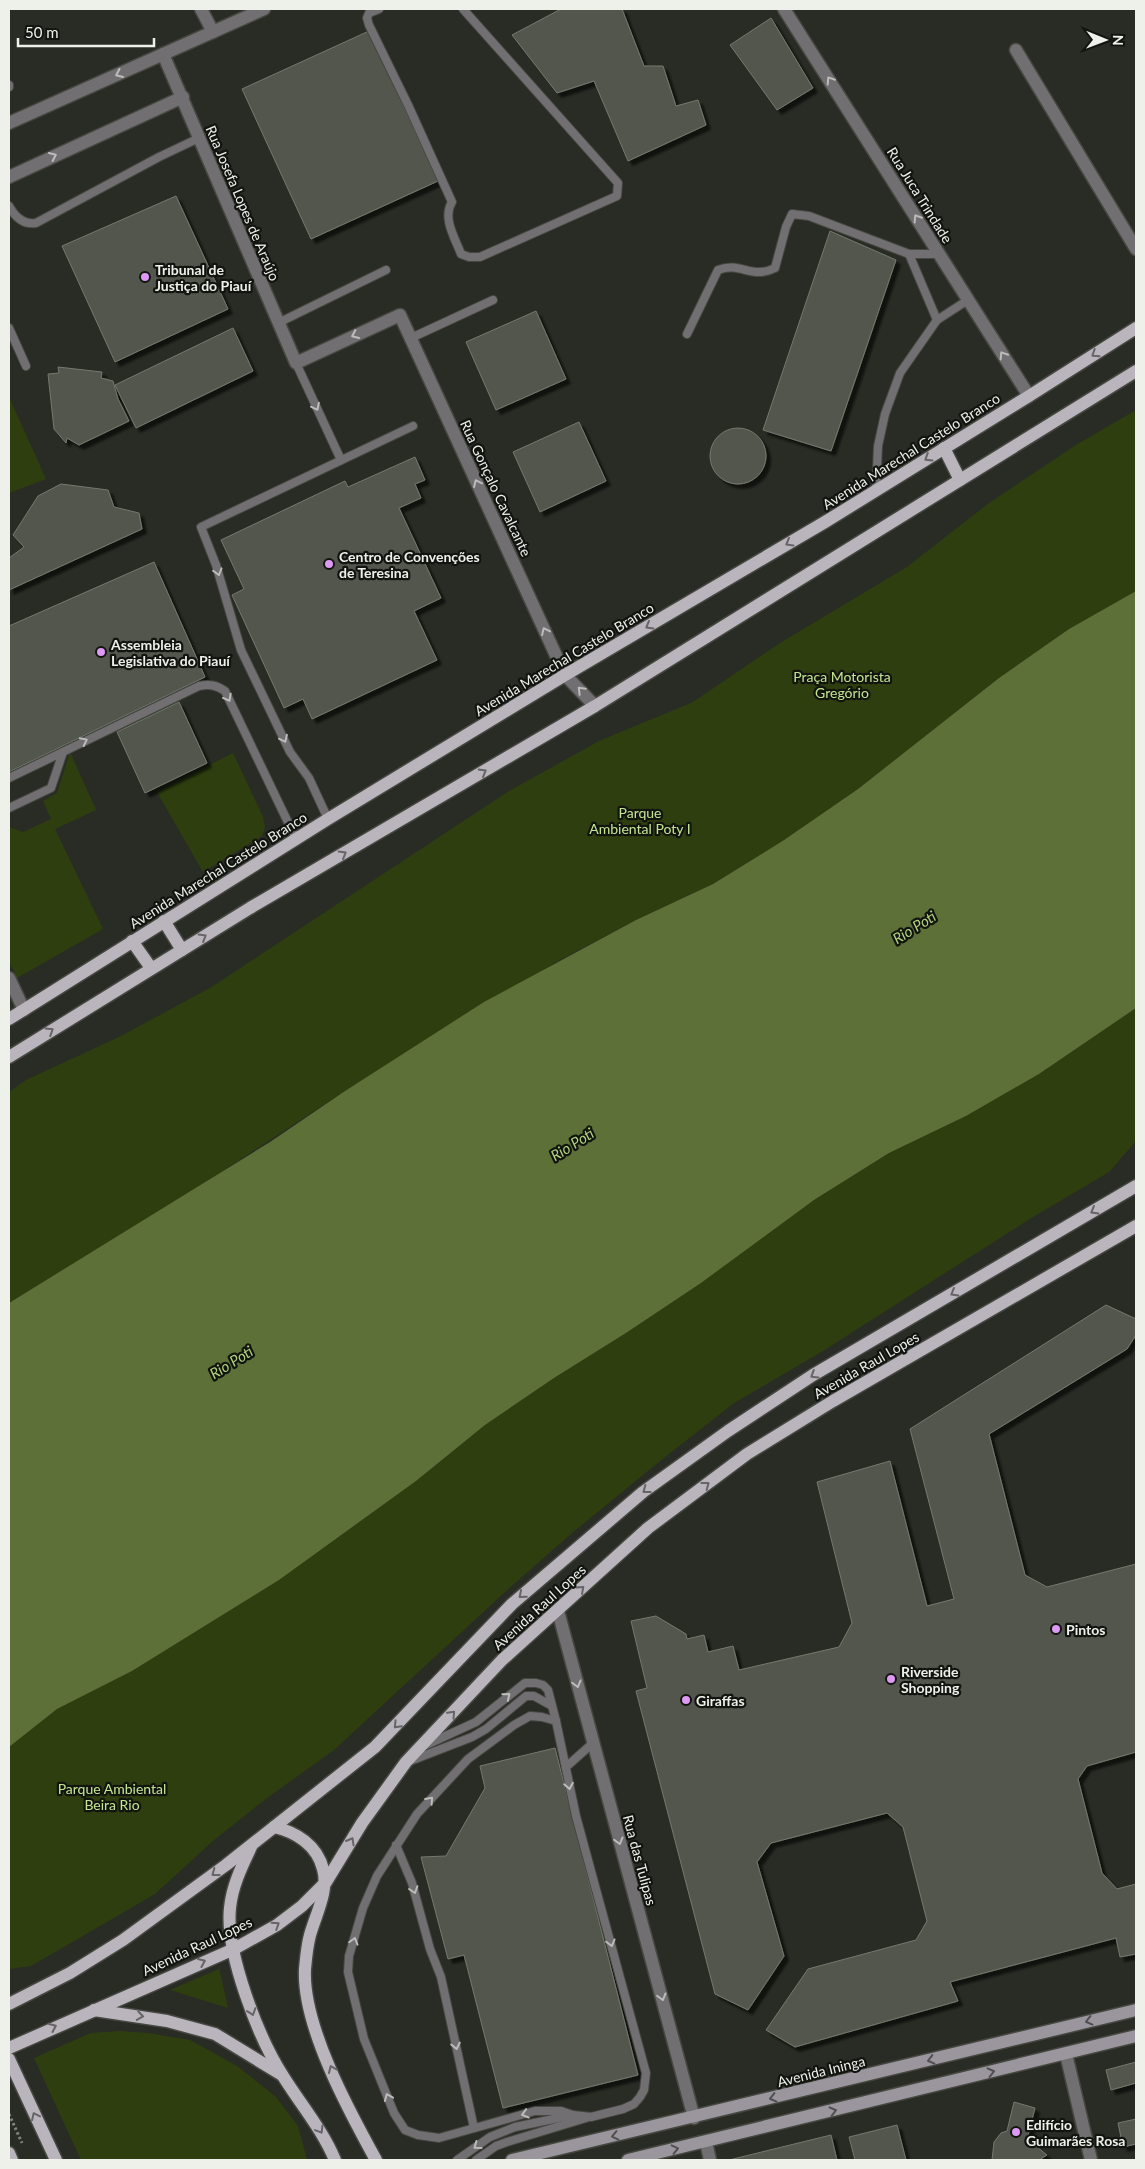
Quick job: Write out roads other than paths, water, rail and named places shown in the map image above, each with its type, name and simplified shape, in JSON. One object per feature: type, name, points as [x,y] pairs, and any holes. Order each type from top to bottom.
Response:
[{"type":"main road","name":"Avenida Marechal Castelo Branco","points":[[9,1019],[328,819],[876,490],[1136,328]]},
{"type":"main road","points":[[9,1057],[151,968],[595,706],[1136,371]]},
{"type":"main road","points":[[944,448],[960,480]]},
{"type":"main road","points":[[164,921],[182,950]]},
{"type":"main road","points":[[132,941],[151,968]]},
{"type":"main road","name":"Avenida Raul Lopes","points":[[9,2004],[70,1973],[123,1940],[252,1844],[375,1747],[512,1604],[643,1492],[728,1431],[813,1375],[1136,1186]]},
{"type":"main road","name":"Avenida Raul Lopes","points":[[9,2048],[234,1949],[277,1925],[302,1906],[326,1882],[362,1823],[406,1762],[502,1660],[648,1528],[747,1454],[1136,1226]]},
{"type":"main road","points":[[274,1827],[288,1830],[308,1843],[323,1867],[326,1882],[309,1938],[305,1970],[306,2001],[317,2035],[352,2117],[376,2160]]},
{"type":"main road","points":[[252,1844],[236,1882],[229,1919],[243,1986],[255,2021],[282,2076],[307,2110],[335,2160]]},
{"type":"main road","points":[[92,2010],[167,2021],[215,2034],[282,2076]]},
{"type":"main road","name":"Avenida Ininga","points":[[512,2160],[694,2118],[1136,2010]]},
{"type":"main road","points":[[628,2160],[1136,2036]]},
{"type":"main road","points":[[9,2059],[56,2160]]},
{"type":"main road","points":[[9,2153],[12,2160]]},
{"type":"street","points":[[201,9],[213,32]]},
{"type":"street","points":[[9,123],[264,9]]},
{"type":"street","name":"Rua Juca Trindade","points":[[784,9],[1029,396]]},
{"type":"street","points":[[1016,50],[1136,249]]},
{"type":"street","name":"Rua Josefa Lopes de Araújo","points":[[163,54],[296,363]]},
{"type":"street","points":[[9,177],[182,97]]},
{"type":"street","name":"Rua Gonçalo Cavalcante","points":[[296,363],[399,315],[565,675],[595,706]]},
{"type":"street","points":[[9,978],[24,1010]]},
{"type":"street","name":"Rua das Tulipas","points":[[558,1611],[694,2118]]},
{"type":"street","points":[[1066,2054],[1091,2160]]},
{"type":"street","points":[[706,2142],[710,2160]]},
{"type":"lane","points":[[379,9],[370,13],[367,18],[369,25],[452,202],[447,216],[461,254],[469,258],[480,257],[617,196],[619,188],[618,183],[463,9]]},
{"type":"lane","points":[[10,210],[20,221],[29,224],[36,223],[159,157],[199,138]]},
{"type":"lane","points":[[687,334],[718,270],[726,266],[755,273],[766,272],[775,268],[786,227],[792,214],[809,216],[909,254],[939,254]]},
{"type":"lane","points":[[909,254],[937,320]]},
{"type":"lane","points":[[278,323],[386,270]]},
{"type":"lane","points":[[411,338],[493,300]]},
{"type":"lane","points":[[876,490],[878,446],[885,414],[900,373],[937,320],[968,300]]},
{"type":"lane","points":[[9,328],[26,366]]},
{"type":"lane","points":[[296,363],[341,460]]},
{"type":"lane","points":[[328,819],[309,778],[290,752],[241,650],[216,565],[201,527],[413,426]]},
{"type":"lane","points":[[9,778],[199,686],[208,684],[218,686],[225,692],[296,839]]},
{"type":"lane","points":[[9,808],[51,788],[63,752]]},
{"type":"lane","points":[[421,1747],[476,1722],[525,1683],[530,1682],[543,1685],[548,1690],[576,1816],[646,2073],[644,2090],[634,2104],[623,2109],[507,2142],[496,2146],[476,2160]]},
{"type":"lane","points":[[406,1762],[472,1737],[486,1729],[526,1696],[534,1696],[552,1706]]},
{"type":"lane","points":[[556,1721],[530,1716],[514,1725],[468,1759],[417,1814],[376,1876],[363,1908],[349,1956],[348,1972],[364,2039],[394,2113],[405,2130],[418,2135],[439,2138],[549,2110],[591,2117]]},
{"type":"lane","points":[[566,1767],[593,1743]]},
{"type":"lane","points":[[396,1844],[412,1883],[430,1949],[441,1977],[474,2128]]},
{"type":"lane","points":[[457,2160],[490,2137],[501,2132],[573,2115]]},
{"type":"water","name":"Rio Poti","points":[[1136,591],[1136,1008],[1039,1074],[966,1116],[889,1153],[814,1200],[701,1283],[485,1425],[416,1481],[279,1580],[132,1671],[57,1709],[9,1747],[9,1303],[270,1142],[345,1091],[484,1002],[636,920],[713,884],[784,840],[858,789],[999,678],[1069,629]]},
{"type":"place","name":"Tribunal de Justiça do Piauí","points":[[145,277]]},
{"type":"place","name":"Centro de Convenções de Teresina","points":[[329,564]]},
{"type":"place","name":"Assembleia Legislativa do Piauí","points":[[101,652]]},
{"type":"place","name":"Pintos","points":[[1056,1629]]},
{"type":"place","name":"Riverside Shopping","points":[[891,1679]]},
{"type":"place","name":"Giraffas","points":[[686,1700]]},
{"type":"place","name":"Edifício Guimarães Rosa","points":[[1016,2132]]},
{"type":"park label","name":"Praça Motorista Gregório","points":[[842,684]]},
{"type":"park label","name":"Parque Ambiental Poty I","points":[[640,820]]},
{"type":"park label","name":"Parque Ambiental Beira Rio","points":[[112,1796]]}]
